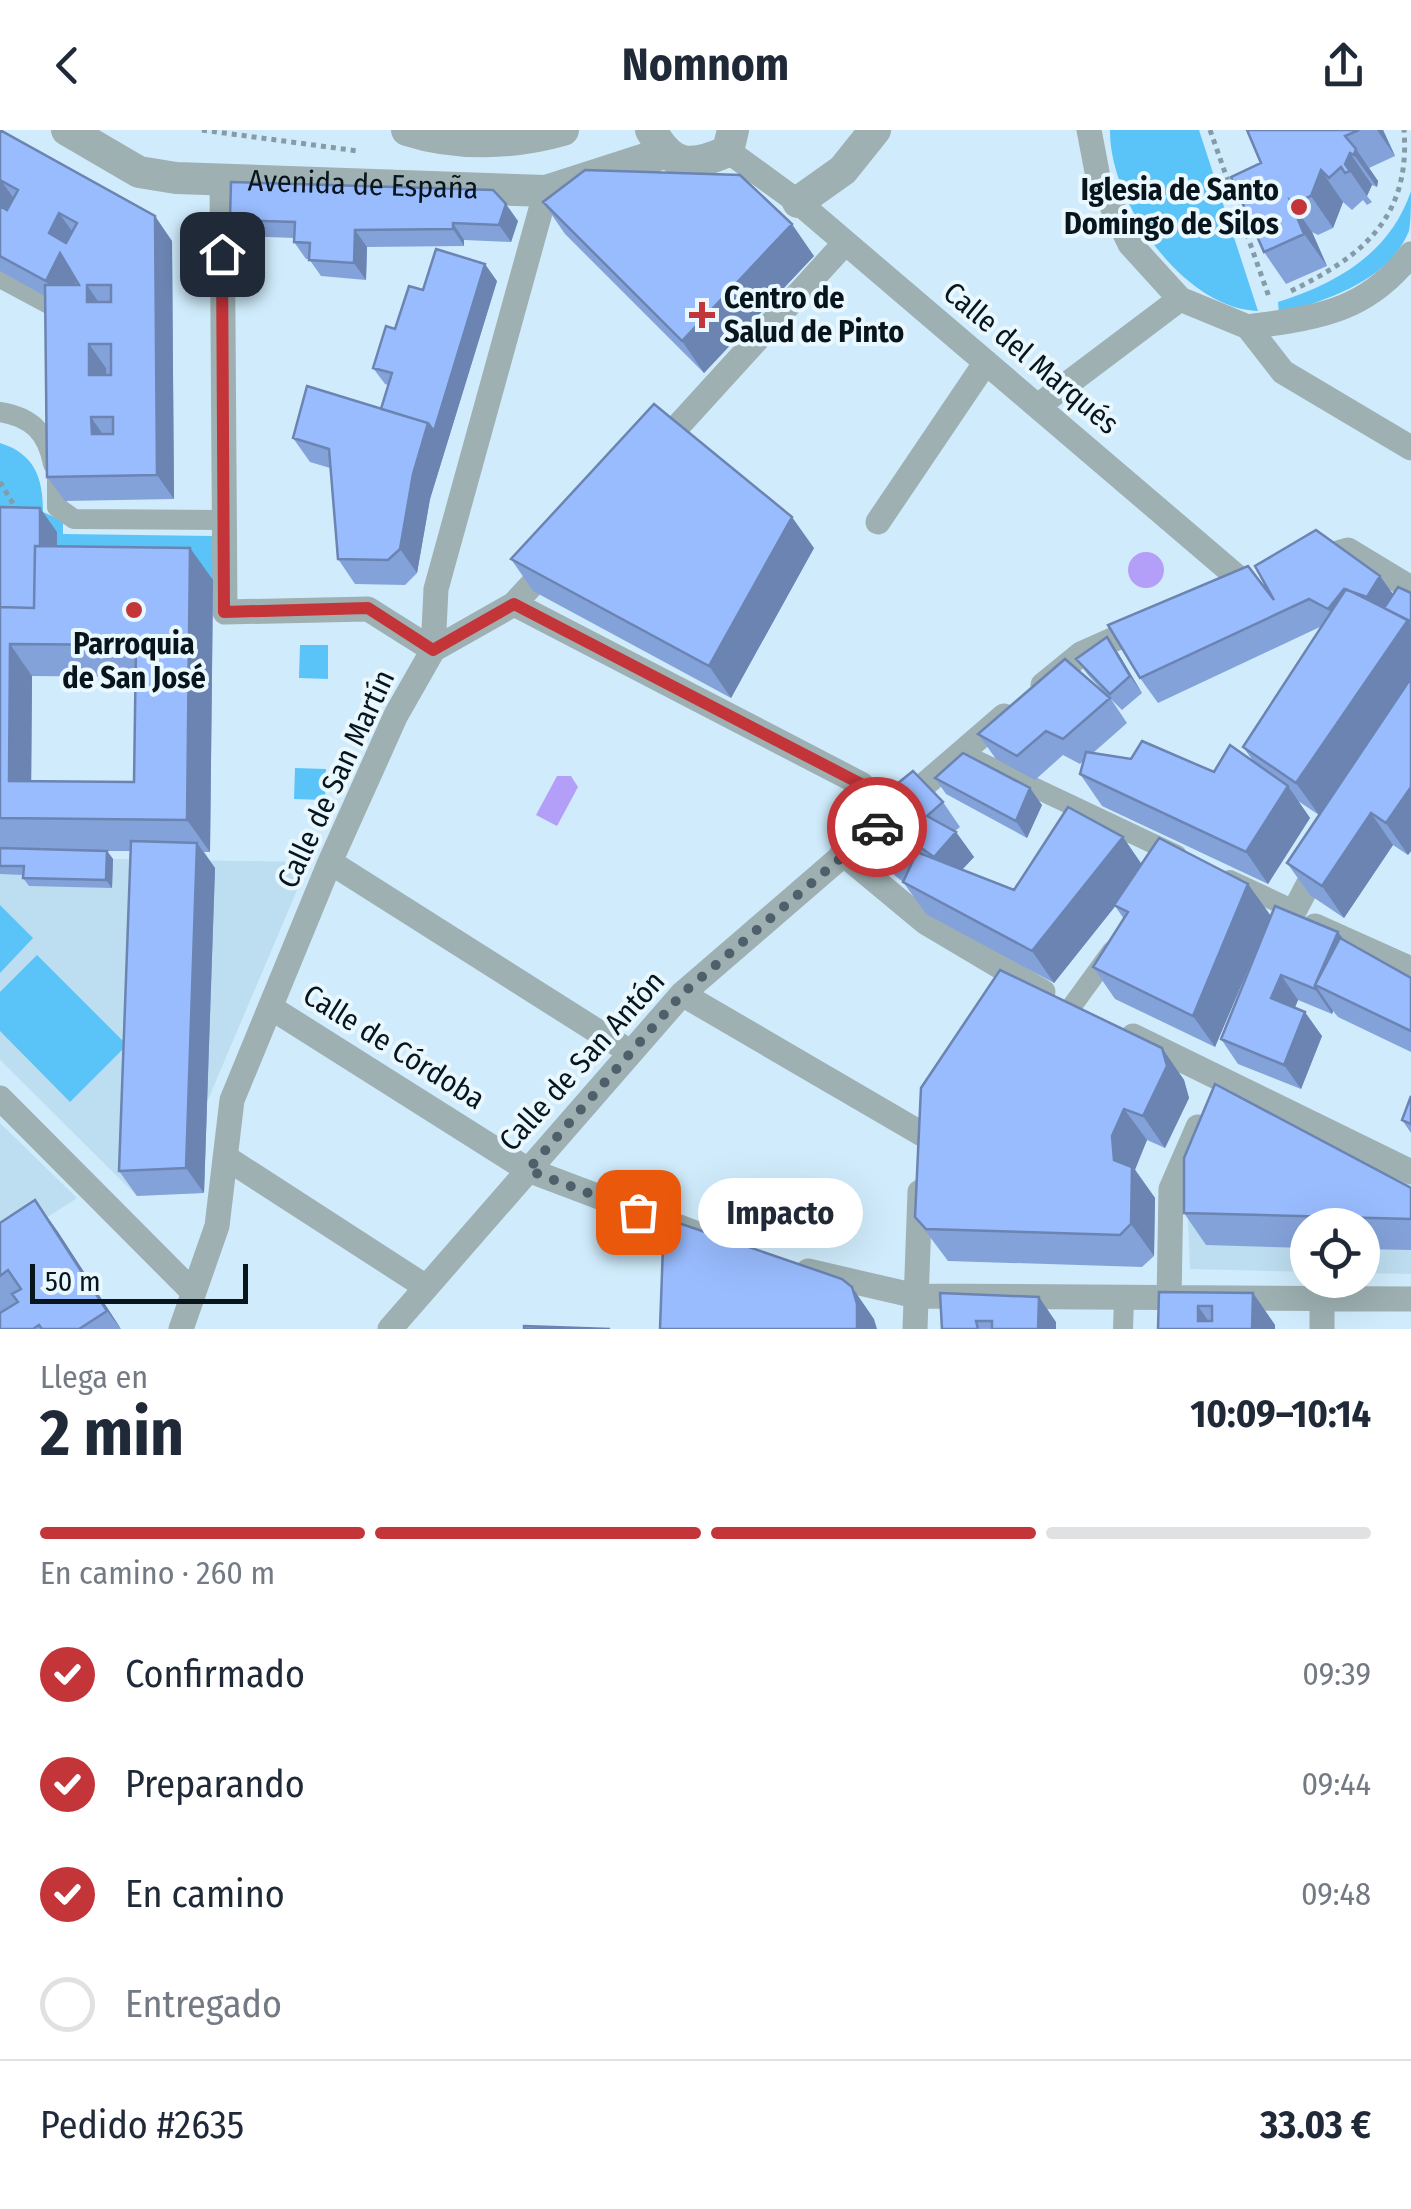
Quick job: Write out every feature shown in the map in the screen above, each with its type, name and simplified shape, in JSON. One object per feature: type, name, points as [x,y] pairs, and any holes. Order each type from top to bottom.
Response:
[{"type":"street","name":"Avenida de España","points":[[67,130],[139,172],[176,178],[546,190],[657,142]]},
{"type":"street","name":"Avenida de España","points":[[407,130],[488,141],[532,139],[563,130]]},
{"type":"street","points":[[798,202],[843,170],[875,130]]},
{"type":"street","points":[[1089,130],[1098,177],[1130,244],[1180,300],[1261,325],[1330,316],[1391,280],[1411,254]]},
{"type":"street","points":[[657,142],[682,162],[706,160],[731,140]]},
{"type":"street","name":"Calle del Marqués","points":[[731,140],[798,202],[1242,582]]},
{"type":"street","points":[[222,178],[224,612],[368,608],[433,650],[514,604],[568,546]]},
{"type":"street","name":"Calle de San Martín","points":[[179,1327],[217,1226],[232,1100],[330,862],[396,715],[433,650],[436,589],[546,190]]},
{"type":"street","points":[[634,474],[846,243]]},
{"type":"street","points":[[0,278],[58,310],[58,348]]},
{"type":"street","points":[[1038,406],[1180,300]]},
{"type":"street","points":[[1261,325],[1283,372],[1411,448]]},
{"type":"street","points":[[878,522],[986,362]]},
{"type":"street","points":[[0,412],[29,420],[44,434],[56,481]]},
{"type":"street","points":[[57,424],[56,507],[69,523],[224,520]]},
{"type":"street","points":[[1297,565],[1348,550],[1411,588]]},
{"type":"street","points":[[514,604],[861,784],[893,815]]},
{"type":"street","name":"Calle de San Antón","points":[[390,1329],[682,994],[842,854],[893,815],[960,752],[1082,654],[1171,614]]},
{"type":"street","points":[[960,752],[1191,866],[1292,909],[1312,925],[1411,969]]},
{"type":"street","points":[[1264,975],[1292,909],[1338,832]]},
{"type":"street","points":[[842,854],[1015,988],[1225,1068],[1411,1172]]},
{"type":"street","points":[[330,862],[630,1052]]},
{"type":"street","points":[[1088,1014],[1127,932]]},
{"type":"street","points":[[682,994],[924,1143],[915,1329]]},
{"type":"street","name":"Calle de Córdoba","points":[[273,1008],[528,1170],[726,1244]]},
{"type":"street","points":[[1169,1300],[1171,1189],[1225,1068]]},
{"type":"street","points":[[0,1098],[192,1292]]},
{"type":"street","points":[[225,1158],[426,1287]]},
{"type":"street","points":[[673,1260],[674,1226]]},
{"type":"street","points":[[779,1262],[916,1296],[1411,1299]]},
{"type":"street","points":[[1124,1299],[1124,1329]]},
{"type":"street","points":[[1322,1300],[1322,1329]]},
{"type":"path","points":[[1210,130],[1269,297],[1261,325]]},
{"type":"path","points":[[1269,297],[1367,252],[1395,220],[1408,182],[1409,147],[1404,130]]},
{"type":"path","points":[[0,482],[25,526],[69,523]]},
{"type":"shaded area","points":[[1110,130],[1199,130],[1258,311],[1230,306],[1203,292],[1178,272],[1156,246],[1122,188]]},
{"type":"shaded area","points":[[1411,191],[1409,231],[1386,264],[1335,295],[1279,314],[1278,302],[1341,275],[1376,248],[1402,213]]},
{"type":"shaded area","points":[[0,443],[21,454],[35,469],[43,512],[63,521],[63,534],[213,536],[213,580],[57,578],[0,531]]},
{"type":"shaded area","points":[[1146,552],[1159,557],[1164,570],[1159,583],[1146,588],[1133,583],[1128,570],[1133,557]]},
{"type":"shaded area","points":[[300,645],[328,645],[328,679],[299,678]]},
{"type":"shaded area","points":[[295,768],[326,769],[325,800],[294,799]]},
{"type":"shaded area","points":[[557,776],[571,776],[578,787],[557,826],[536,815]]},
{"type":"shaded area","points":[[0,857],[309,862],[207,1102],[204,1193],[137,1196],[0,1060]]},
{"type":"shaded area","points":[[0,905],[33,938],[0,973]]},
{"type":"shaded area","points":[[37,955],[127,1045],[70,1102],[0,1031],[0,992]]},
{"type":"shaded area","points":[[1226,1094],[1411,1185],[1411,1274],[1380,1273],[1380,1208],[1290,1208],[1290,1272],[1190,1269],[1187,1200]]},
{"type":"shaded area","points":[[0,1123],[77,1198],[0,1248]]},
{"type":"building","points":[[0,130],[155,216],[157,475],[47,477],[45,285],[79,285],[60,253],[46,281],[0,256],[0,206],[7,210],[18,190],[0,180]],"holes":[[[59,213],[77,223],[66,243],[49,233]],[[87,285],[111,285],[111,302],[87,302]],[[89,344],[111,344],[111,375],[89,375]],[[91,417],[113,417],[113,434],[92,434]]]},
{"type":"building","points":[[1247,130],[1359,130],[1345,136],[1356,149],[1345,164],[1350,171],[1345,173],[1341,167],[1329,178],[1321,170],[1311,196],[1295,203],[1290,200],[1304,234],[1264,252],[1231,177],[1261,163]]},
{"type":"building","name":"Centro de Salud de Pinto","points":[[585,170],[740,175],[792,224],[682,341],[543,202]]},
{"type":"building","points":[[231,182],[493,190],[506,204],[499,225],[453,223],[453,229],[355,230],[354,263],[309,260],[310,243],[294,242],[295,222],[230,220]]},
{"type":"building","points":[[436,249],[485,264],[434,431],[428,423],[381,409],[392,373],[373,368],[386,326],[395,329],[409,286],[423,290]]},
{"type":"building","points":[[307,386],[428,423],[413,474],[400,549],[388,560],[338,559],[329,449],[293,438]]},
{"type":"building","points":[[654,404],[792,517],[709,666],[511,559]]},
{"type":"building","points":[[0,507],[40,508],[34,608],[0,607]]},
{"type":"building","points":[[1316,530],[1380,576],[1367,597],[1344,589],[1328,609],[1309,599],[1140,678],[1108,625],[1248,566],[1274,600],[1255,566]]},
{"type":"building","points":[[35,546],[190,548],[187,820],[0,818],[0,607],[34,608]],"holes":[[[10,644],[136,645],[134,782],[9,781]]]},
{"type":"building","points":[[1398,587],[1411,593],[1411,622],[1384,608]]},
{"type":"building","points":[[1346,589],[1408,620],[1296,783],[1243,747]]},
{"type":"building","points":[[1107,637],[1130,676],[1110,694],[1076,659]]},
{"type":"building","points":[[1065,659],[1110,698],[1063,739],[1046,731],[1017,756],[978,734]]},
{"type":"building","points":[[1411,678],[1411,787],[1386,823],[1371,813],[1322,886],[1287,863]]},
{"type":"building","points":[[1142,741],[1214,772],[1230,745],[1288,786],[1246,852],[1080,774],[1086,752],[1131,759]]},
{"type":"building","points":[[963,753],[1030,788],[1016,821],[935,778]]},
{"type":"building","points":[[913,771],[943,802],[927,816],[956,832],[934,857],[910,840],[886,857],[846,825]]},
{"type":"building","points":[[1068,807],[1123,837],[1032,951],[903,882],[917,852],[1014,890]]},
{"type":"building","points":[[1159,838],[1248,884],[1193,1016],[1093,967],[1128,912],[1114,905]]},
{"type":"building","points":[[131,841],[197,843],[186,1168],[119,1171]]},
{"type":"building","points":[[0,848],[107,851],[106,880],[23,878],[24,866],[0,866]]},
{"type":"building","points":[[1275,906],[1338,932],[1315,989],[1281,975],[1271,998],[1305,1012],[1284,1065],[1221,1039]]},
{"type":"building","points":[[1340,938],[1411,978],[1411,1031],[1315,985]]},
{"type":"building","points":[[1000,970],[1162,1048],[1167,1066],[1143,1116],[1124,1109],[1112,1136],[1114,1160],[1132,1167],[1131,1224],[1120,1235],[926,1229],[915,1217],[921,1088]]},
{"type":"building","points":[[1215,1084],[1411,1188],[1411,1219],[1380,1218],[1380,1208],[1290,1208],[1290,1216],[1184,1213],[1184,1158]]},
{"type":"building","points":[[1411,1096],[1411,1124],[1402,1120]]},
{"type":"building","points":[[35,1200],[107,1311],[79,1329],[42,1329],[39,1325],[33,1329],[0,1329],[0,1313],[18,1302],[12,1294],[21,1289],[8,1270],[0,1276],[0,1223]]},
{"type":"building","points":[[664,1218],[842,1279],[852,1287],[857,1329],[660,1329]]},
{"type":"building","points":[[1159,1292],[1253,1293],[1252,1329],[1158,1329]],"holes":[[[1198,1306],[1212,1306],[1212,1321],[1198,1321]]]},
{"type":"building","points":[[940,1293],[1039,1297],[1038,1329],[992,1329],[992,1321],[976,1321],[978,1329],[942,1329]]},
{"type":"building","points":[[524,1326],[610,1329],[524,1329]]},
{"type":"way so far","points":[[638,1212],[528,1170],[682,994],[877,827]]},
{"type":"place","name":"Iglesia de Santo Domingo de Silos","points":[[1299,207]]},
{"type":"place","name":"Centro de Salud de Pinto","points":[[702,315]]},
{"type":"place","name":"Parroquia de San José","points":[[134,610]]},
{"type":"place","name":"Impacto","points":[[638,1212]]},
{"type":"route","points":[[222,254],[224,612],[368,608],[433,650],[514,604],[861,784],[893,815],[877,827]]}]
